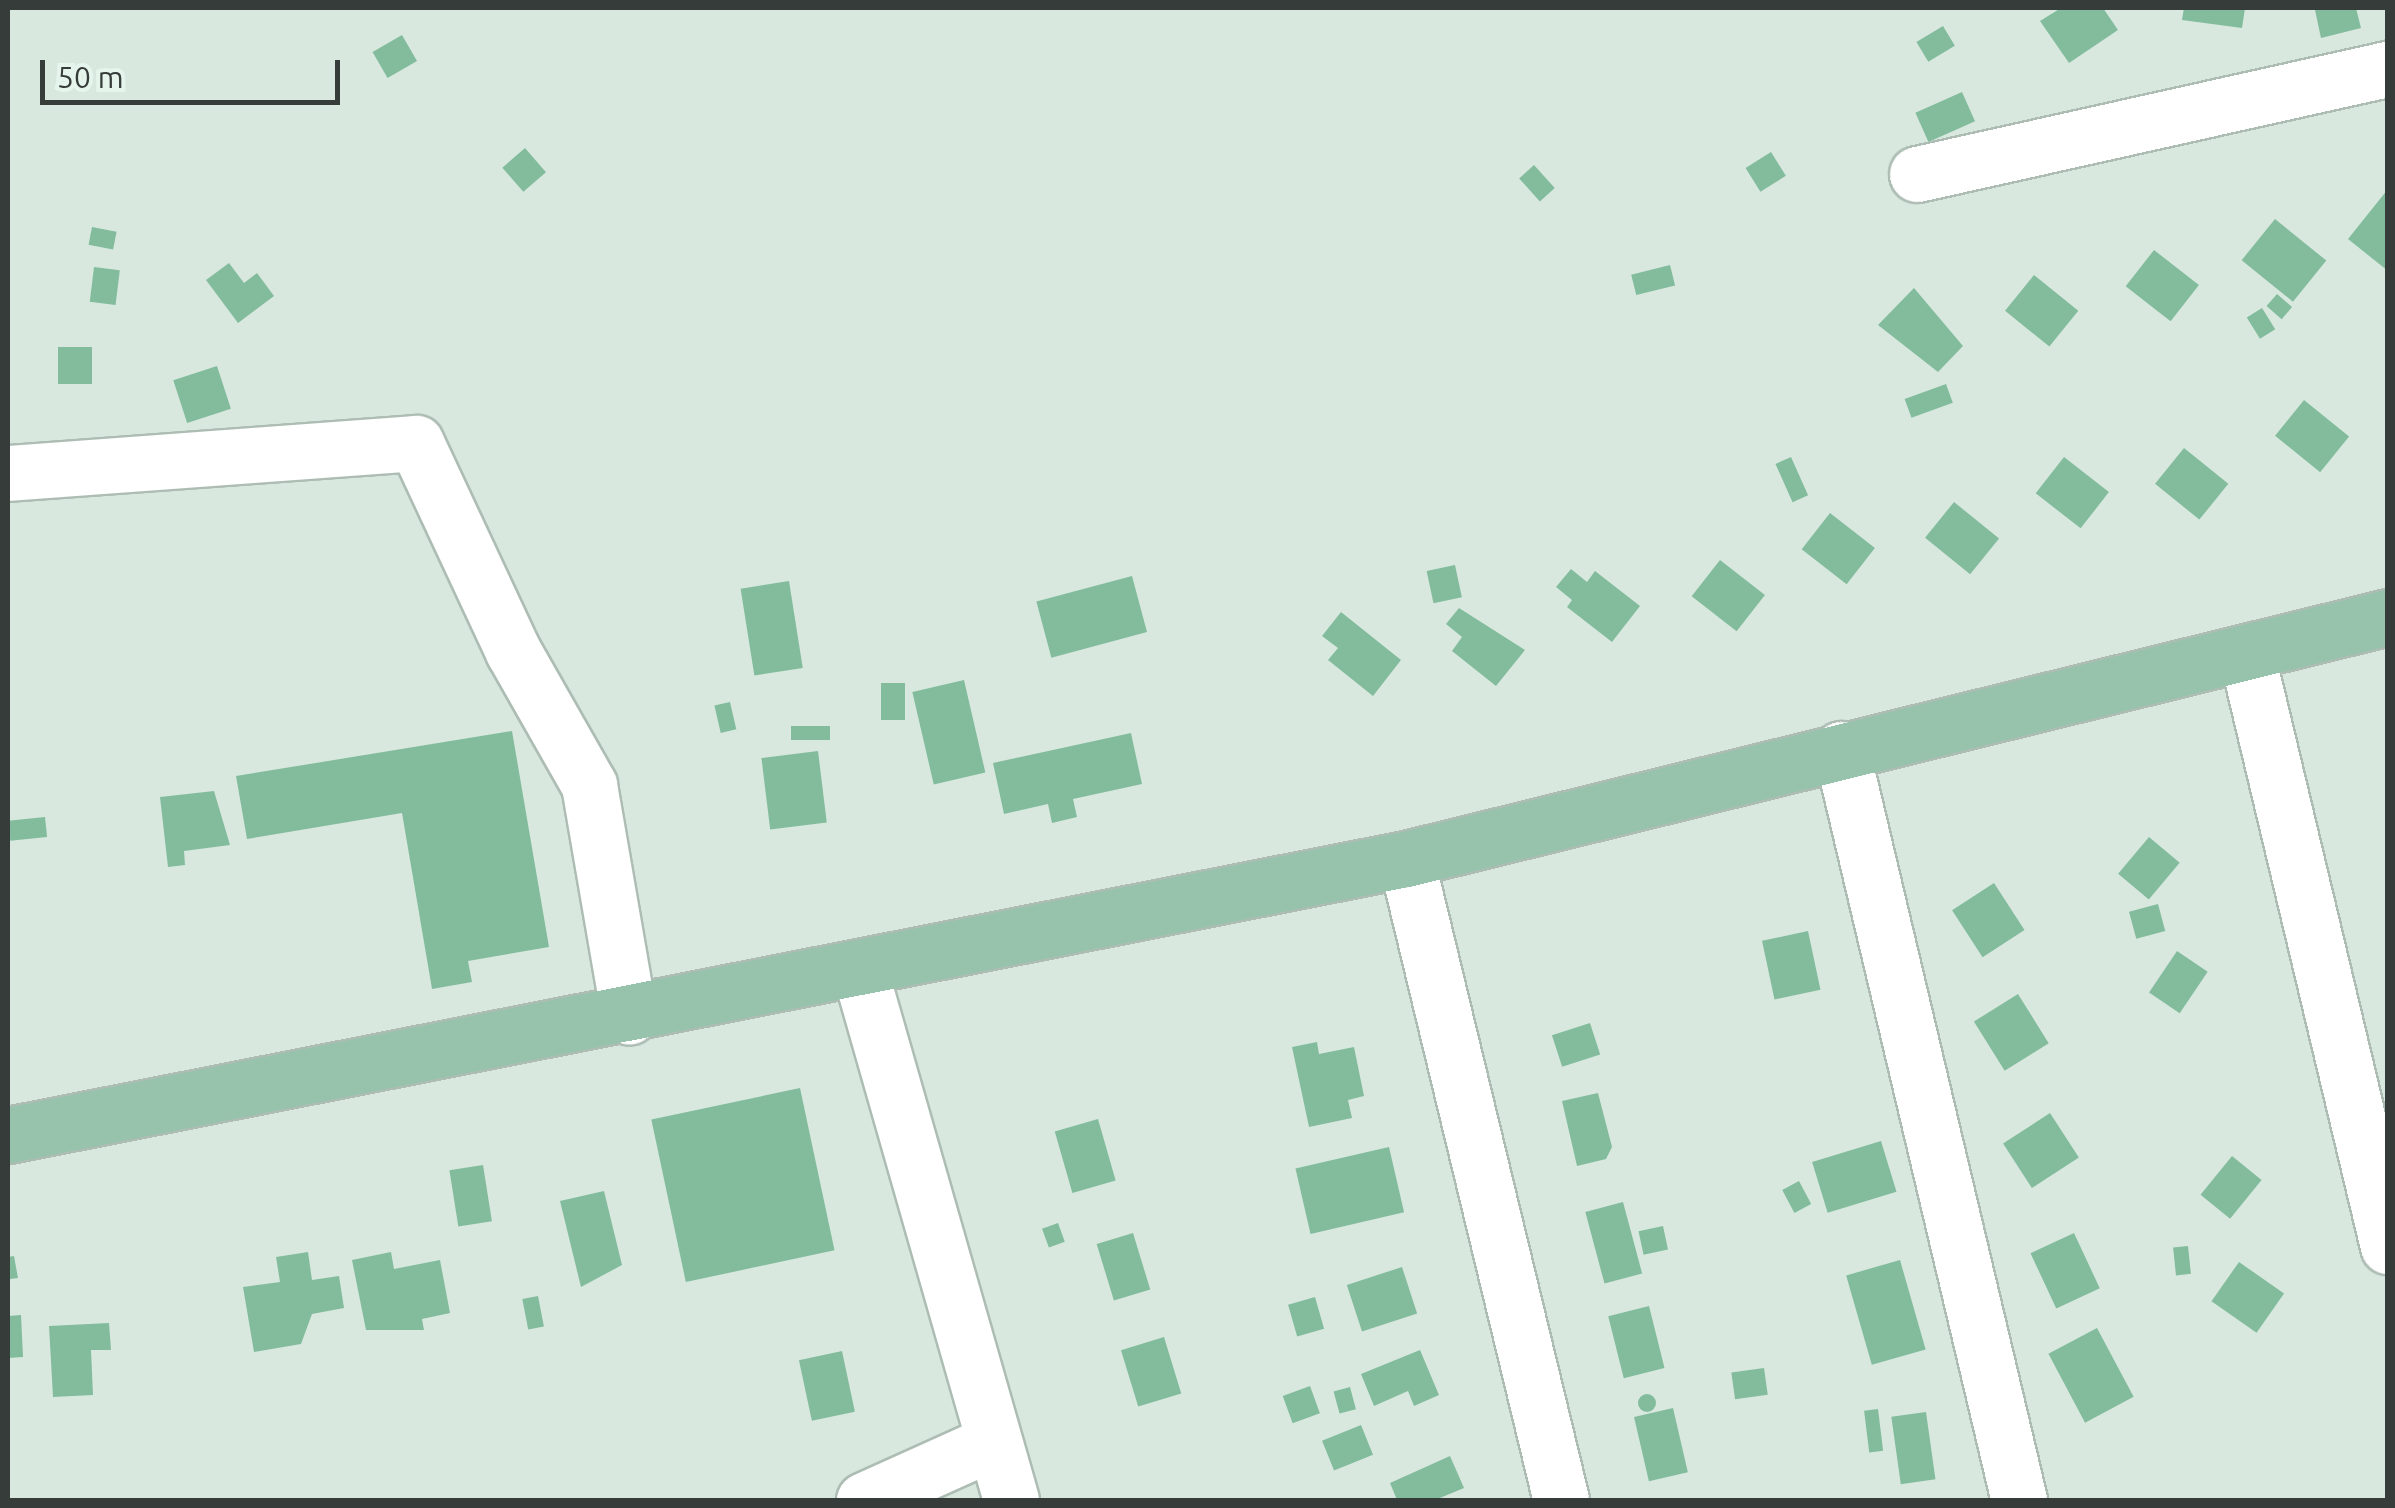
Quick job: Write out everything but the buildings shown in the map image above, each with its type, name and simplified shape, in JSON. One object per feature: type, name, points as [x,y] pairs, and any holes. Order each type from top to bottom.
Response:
[{"type":"main road","points":[[8,1135],[629,1017],[1406,859],[2388,617]]},
{"type":"street","points":[[1917,174],[2388,68]]},
{"type":"street","points":[[8,473],[416,443],[513,651],[589,785],[629,1017]]},
{"type":"street","points":[[2246,652],[2388,1246]]},
{"type":"street","points":[[1841,749],[2019,1500]]},
{"type":"street","points":[[1406,859],[1561,1500]]},
{"type":"street","points":[[860,968],[1010,1500]]},
{"type":"street","points":[[864,1500],[993,1442]]}]
